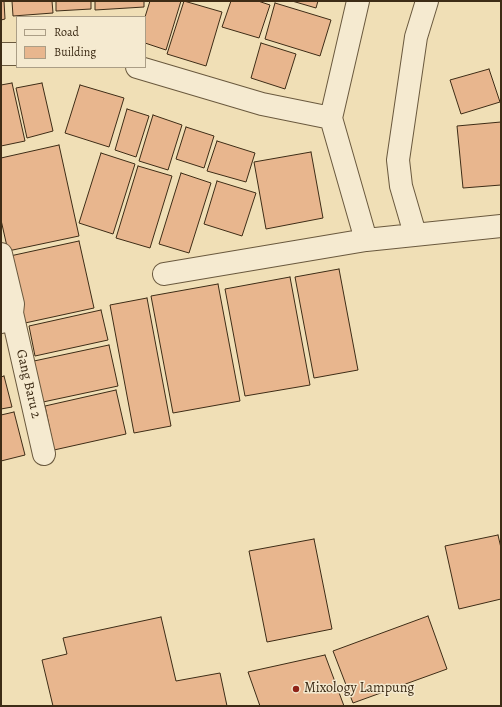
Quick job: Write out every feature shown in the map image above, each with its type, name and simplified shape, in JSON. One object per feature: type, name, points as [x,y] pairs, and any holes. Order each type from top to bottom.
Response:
[{"type":"street","points":[[358,1],[331,118],[366,240]]},
{"type":"street","points":[[415,234],[401,186],[398,160],[416,37],[427,1]]},
{"type":"street","points":[[1,54],[16,54]]},
{"type":"street","points":[[140,68],[262,104],[331,118]]},
{"type":"street","points":[[164,274],[366,240],[501,226]]},
{"type":"street","name":"Gang Baru 2","points":[[1,254],[13,304],[7,318],[44,454]]},
{"type":"building","points":[[1,1],[4,1],[5,19],[1,20]]},
{"type":"building","points":[[12,1],[52,1],[53,13],[13,16]]},
{"type":"building","points":[[56,1],[91,1],[91,9],[56,11]]},
{"type":"building","points":[[95,1],[144,1],[144,7],[95,10]]},
{"type":"building","points":[[150,1],[181,1],[166,50],[146,43],[145,16]]},
{"type":"building","points":[[184,1],[222,12],[206,66],[167,54]]},
{"type":"building","points":[[231,1],[258,1],[270,5],[259,38],[222,27]]},
{"type":"building","points":[[292,1],[318,1],[316,8]]},
{"type":"building","points":[[275,3],[331,20],[320,56],[265,39]]},
{"type":"building","points":[[261,43],[296,54],[285,89],[251,78]]},
{"type":"building","points":[[489,69],[500,102],[461,114],[450,80]]},
{"type":"building","points":[[12,83],[25,141],[1,146],[1,85]]},
{"type":"building","points":[[42,83],[53,131],[27,138],[16,88]]},
{"type":"building","points":[[80,85],[124,98],[109,147],[65,133]]},
{"type":"building","points":[[127,109],[149,116],[136,157],[115,150]]},
{"type":"building","points":[[153,115],[182,125],[168,170],[139,161]]},
{"type":"building","points":[[501,122],[501,185],[463,188],[457,126]]},
{"type":"building","points":[[186,127],[214,136],[204,168],[176,159]]},
{"type":"building","points":[[217,141],[255,153],[246,182],[207,171]]},
{"type":"building","points":[[59,145],[79,236],[8,251],[1,220],[1,158]]},
{"type":"building","points":[[311,152],[323,218],[266,229],[254,162]]},
{"type":"building","points":[[101,153],[135,164],[113,234],[79,223]]},
{"type":"building","points":[[138,166],[172,176],[150,248],[116,238]]},
{"type":"building","points":[[181,173],[211,183],[189,253],[159,244]]},
{"type":"building","points":[[217,181],[256,193],[242,236],[204,224]]},
{"type":"building","points":[[79,241],[94,308],[25,323],[10,256]]},
{"type":"building","points":[[339,269],[358,370],[314,378],[295,277]]},
{"type":"building","points":[[290,277],[310,385],[245,396],[225,289]]},
{"type":"building","points":[[218,284],[240,401],[173,413],[151,296]]},
{"type":"building","points":[[147,298],[171,426],[134,433],[110,305]]},
{"type":"building","points":[[101,310],[108,340],[35,356],[29,326]]},
{"type":"building","points":[[109,345],[118,386],[43,402],[34,361]]},
{"type":"building","points":[[4,376],[12,407],[1,409],[1,377]]},
{"type":"building","points":[[116,390],[126,434],[54,450],[45,406]]},
{"type":"building","points":[[14,412],[25,455],[1,461],[1,415]]},
{"type":"building","points":[[498,535],[501,548],[501,599],[459,609],[445,546]]},
{"type":"building","points":[[314,539],[332,629],[267,642],[249,551]]},
{"type":"building","points":[[428,616],[447,669],[353,703],[333,651]]},
{"type":"building","points":[[161,617],[176,681],[220,673],[227,706],[53,706],[42,660],[67,654],[63,638]]},
{"type":"building","name":"Mixology Lampung","points":[[325,655],[344,706],[260,706],[248,672]]},
{"type":"place","name":"Mixology Lampung","points":[[296,689]]}]
